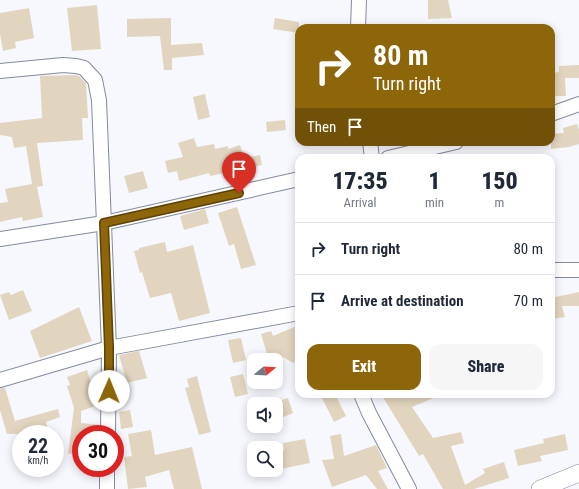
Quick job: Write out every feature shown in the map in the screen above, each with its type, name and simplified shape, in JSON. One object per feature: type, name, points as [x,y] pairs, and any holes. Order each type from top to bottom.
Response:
[{"type":"street","points":[[358,24],[359,0]]},
{"type":"street","points":[[0,71],[63,65],[76,66],[84,68],[95,80],[99,100],[109,348],[108,425]]},
{"type":"street","points":[[555,113],[579,104]]},
{"type":"street","points":[[405,154],[439,146]]},
{"type":"street","points":[[0,238],[104,223],[295,180]]},
{"type":"street","points":[[555,270],[579,270]]},
{"type":"street","points":[[0,380],[109,348],[295,314]]},
{"type":"street","points":[[363,398],[409,489]]},
{"type":"street","points":[[540,489],[579,473]]},
{"type":"street","points":[[107,477],[107,489]]},
{"type":"building","points":[[428,0],[448,0],[452,18],[428,19]]},
{"type":"building","points":[[97,5],[101,49],[72,51],[67,8]]},
{"type":"building","points":[[29,8],[34,38],[15,42],[16,48],[3,51],[0,34],[0,13]]},
{"type":"building","points":[[171,18],[171,45],[202,43],[204,55],[172,58],[172,70],[164,70],[160,36],[127,37],[127,19]]},
{"type":"building","points":[[275,18],[299,22],[299,24],[295,24],[295,32],[273,29]]},
{"type":"building","points":[[579,65],[579,78],[565,78],[566,96],[555,96],[555,72],[559,72],[559,66]]},
{"type":"building","points":[[40,76],[79,76],[86,83],[88,118],[82,118],[83,140],[37,143],[43,186],[37,187],[43,217],[23,221],[22,217],[0,222],[0,203],[8,202],[5,189],[32,184],[26,146],[14,148],[12,137],[0,135],[0,123],[42,118]]},
{"type":"building","points":[[205,94],[210,117],[198,120],[193,97]]},
{"type":"building","points":[[285,120],[286,130],[267,132],[266,122]]},
{"type":"building","points":[[577,124],[579,130],[579,144],[551,149],[551,146],[555,146],[555,134],[564,133],[563,128]]},
{"type":"building","points":[[194,138],[197,147],[214,144],[215,149],[228,146],[228,149],[240,145],[244,158],[260,155],[262,165],[210,176],[209,173],[179,181],[177,171],[168,173],[165,161],[183,157],[178,143]]},
{"type":"building","points":[[143,171],[148,188],[129,193],[124,176]]},
{"type":"building","points":[[237,207],[256,265],[241,269],[234,244],[229,246],[218,213]]},
{"type":"building","points":[[205,209],[209,223],[184,230],[180,216]]},
{"type":"building","points":[[165,242],[167,252],[193,245],[210,313],[179,321],[171,293],[150,298],[142,272],[140,273],[134,251],[139,250],[139,248]]},
{"type":"building","points":[[23,290],[32,311],[9,320],[0,295],[9,292],[11,295]]},
{"type":"building","points":[[579,292],[579,306],[562,306],[565,317],[555,318],[555,297]]},
{"type":"building","points":[[79,307],[92,341],[40,358],[30,331]]},
{"type":"building","points":[[295,327],[295,362],[293,363],[283,357],[283,353],[267,353],[261,334],[271,331],[273,336]]},
{"type":"building","points":[[241,338],[246,360],[233,363],[228,340]]},
{"type":"building","points":[[139,351],[147,378],[127,383],[119,355]]},
{"type":"building","points":[[87,370],[98,405],[81,411],[81,423],[100,425],[72,425],[72,453],[68,454],[74,408],[67,386],[70,385],[67,377]]},
{"type":"building","points":[[243,374],[248,394],[235,397],[230,377]]},
{"type":"building","points":[[197,376],[211,432],[199,435],[185,388],[189,387],[187,379]]},
{"type":"building","points":[[0,388],[5,388],[15,421],[58,409],[60,417],[46,422],[47,425],[12,425],[12,434],[7,434],[0,410]]},
{"type":"building","points":[[288,398],[293,413],[283,417],[283,400]]},
{"type":"building","points":[[322,398],[337,398],[346,416],[334,422]]},
{"type":"building","points":[[383,398],[433,398],[412,407],[433,438],[461,432],[464,443],[451,446],[465,485],[485,473],[483,469],[504,462],[509,478],[474,489],[443,489],[423,454],[419,456]]},
{"type":"building","points":[[130,410],[133,427],[124,428],[124,425],[121,425],[119,412]]},
{"type":"building","points":[[151,430],[155,455],[192,447],[202,489],[174,489],[169,470],[145,477],[147,487],[128,489],[124,457],[132,456],[128,434]]},
{"type":"building","points":[[341,434],[344,456],[376,445],[387,468],[378,471],[388,489],[377,489],[366,475],[332,487],[322,460],[334,459],[330,436]]},
{"type":"building","points":[[565,434],[568,450],[540,456],[542,461],[518,466],[514,450],[544,443],[543,439]]},
{"type":"building","points":[[305,439],[310,463],[283,469],[283,443]]},
{"type":"route","points":[[109,391],[109,348],[104,223],[239,193]]}]
